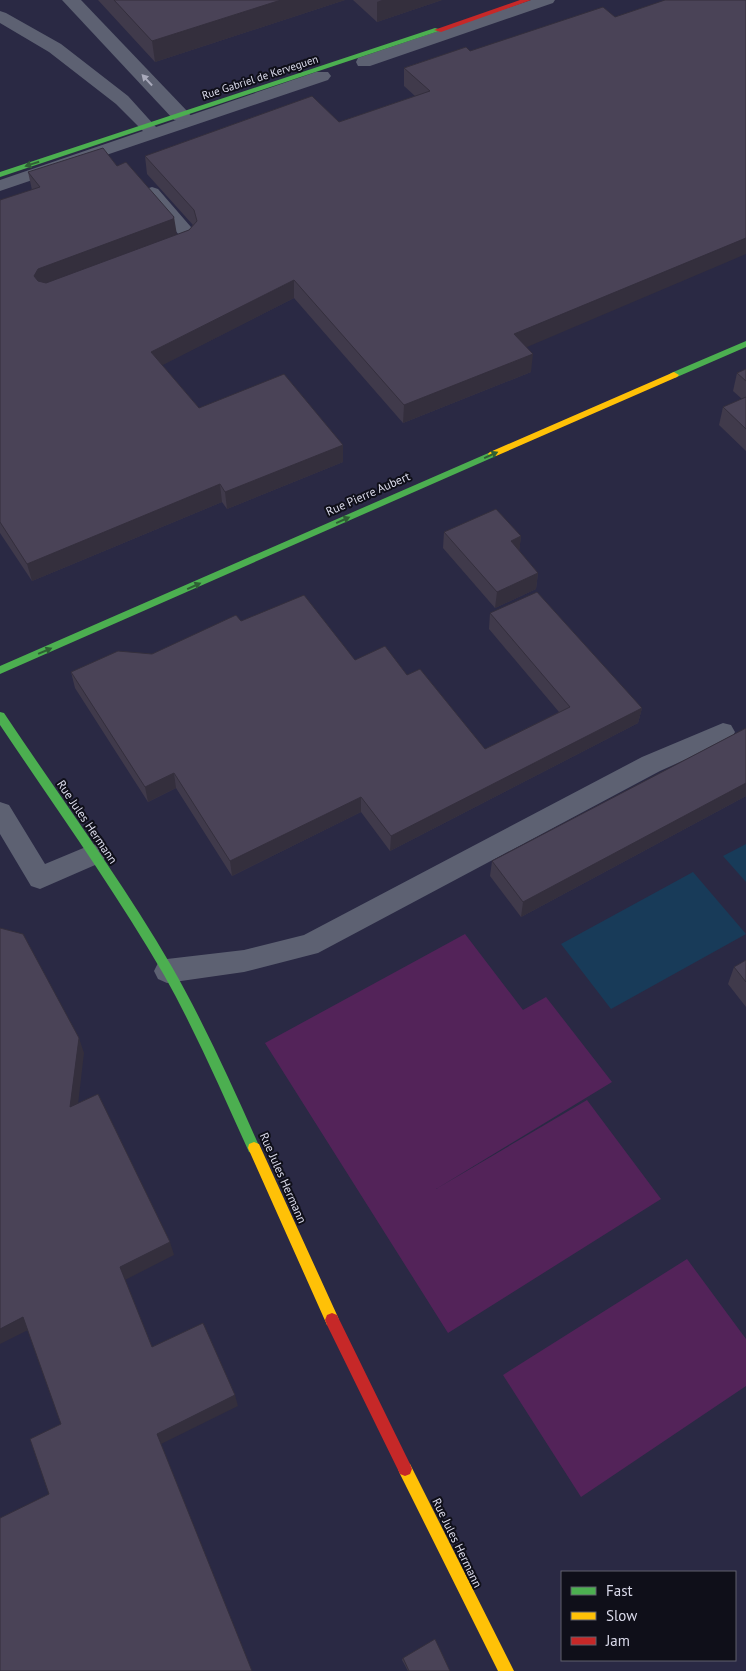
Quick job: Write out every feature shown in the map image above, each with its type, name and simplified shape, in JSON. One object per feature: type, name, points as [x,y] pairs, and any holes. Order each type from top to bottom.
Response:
[{"type":"street","points":[[71,0],[181,116]]},
{"type":"street","name":"Rue Gabriel de Kerveguen","points":[[0,175],[108,144],[147,127],[527,0]]},
{"type":"street","name":"Rue Pierre Aubert","points":[[0,670],[746,344]]},
{"type":"street","name":"Rue Jules Hermann","points":[[0,716],[93,854],[167,971],[212,1056],[339,1335],[506,1671]]},
{"type":"lane","points":[[0,186],[108,144],[547,0]]},
{"type":"lane","points":[[0,16],[55,48],[122,100],[147,127]]},
{"type":"lane","points":[[108,144],[124,162]]},
{"type":"lane","points":[[137,176],[188,234],[188,238],[183,243],[147,256]]},
{"type":"lane","points":[[167,971],[244,961],[309,945],[651,764],[724,732]]},
{"type":"lane","points":[[0,812],[40,878],[93,854]]},
{"type":"shaded area","points":[[0,0],[746,0],[746,1671],[0,1671]]},
{"type":"shaded area","points":[[465,934],[523,1010],[546,997],[612,1082],[436,1189],[587,1100],[661,1199],[448,1333],[265,1043]]},
{"type":"shaded area","points":[[687,1259],[746,1339],[746,1386],[581,1497],[503,1375]]},
{"type":"water","points":[[746,844],[746,882],[723,856]]},
{"type":"water","points":[[693,872],[746,934],[611,1009],[561,944]]},
{"type":"building","points":[[114,0],[281,0],[152,41]]},
{"type":"building","points":[[665,0],[746,0],[746,238],[514,334],[533,354],[404,405],[294,280],[151,352],[199,408],[284,374],[343,445],[225,492],[220,484],[27,564],[0,522],[0,200],[40,187],[28,172],[103,148],[117,166],[126,162],[174,217],[173,219],[38,269],[34,276],[38,281],[46,283],[189,230],[197,221],[194,210],[145,156],[312,96],[339,122],[430,91],[404,68],[466,47],[470,51],[603,7],[615,17]]},
{"type":"building","points":[[746,369],[746,381],[737,373]]},
{"type":"building","points":[[746,397],[746,429],[723,407]]},
{"type":"building","points":[[496,509],[521,536],[511,541],[538,573],[497,592],[444,532]]},
{"type":"building","points":[[537,592],[642,708],[391,836],[361,797],[230,861],[174,773],[145,787],[71,672],[118,651],[152,654],[236,615],[241,621],[304,595],[355,660],[385,646],[407,675],[420,669],[485,749],[570,707],[490,613]]},
{"type":"building","points":[[746,728],[746,783],[523,902],[492,861]]},
{"type":"building","points":[[0,928],[23,934],[79,1038],[70,1107],[98,1094],[170,1242],[120,1267],[152,1347],[203,1323],[235,1395],[157,1434],[252,1671],[0,1671],[0,1518],[49,1494],[30,1439],[61,1424],[23,1317],[0,1329]]},
{"type":"building","points":[[746,960],[746,982],[734,967]]},
{"type":"building","points":[[435,1639],[450,1671],[409,1671],[403,1658]]},
{"type":"traffic: fast","points":[[0,175],[438,30]]},
{"type":"traffic: fast","points":[[674,375],[746,344]]},
{"type":"traffic: fast","points":[[0,670],[493,454]]},
{"type":"traffic: fast","points":[[0,716],[106,874],[167,970],[202,1036],[254,1148]]},
{"type":"traffic: slow","points":[[493,454],[674,375]]},
{"type":"traffic: slow","points":[[254,1148],[332,1320]]},
{"type":"traffic: slow","points":[[405,1469],[506,1671]]},
{"type":"traffic: jam","points":[[438,30],[527,0]]},
{"type":"traffic: jam","points":[[332,1320],[405,1469]]}]
